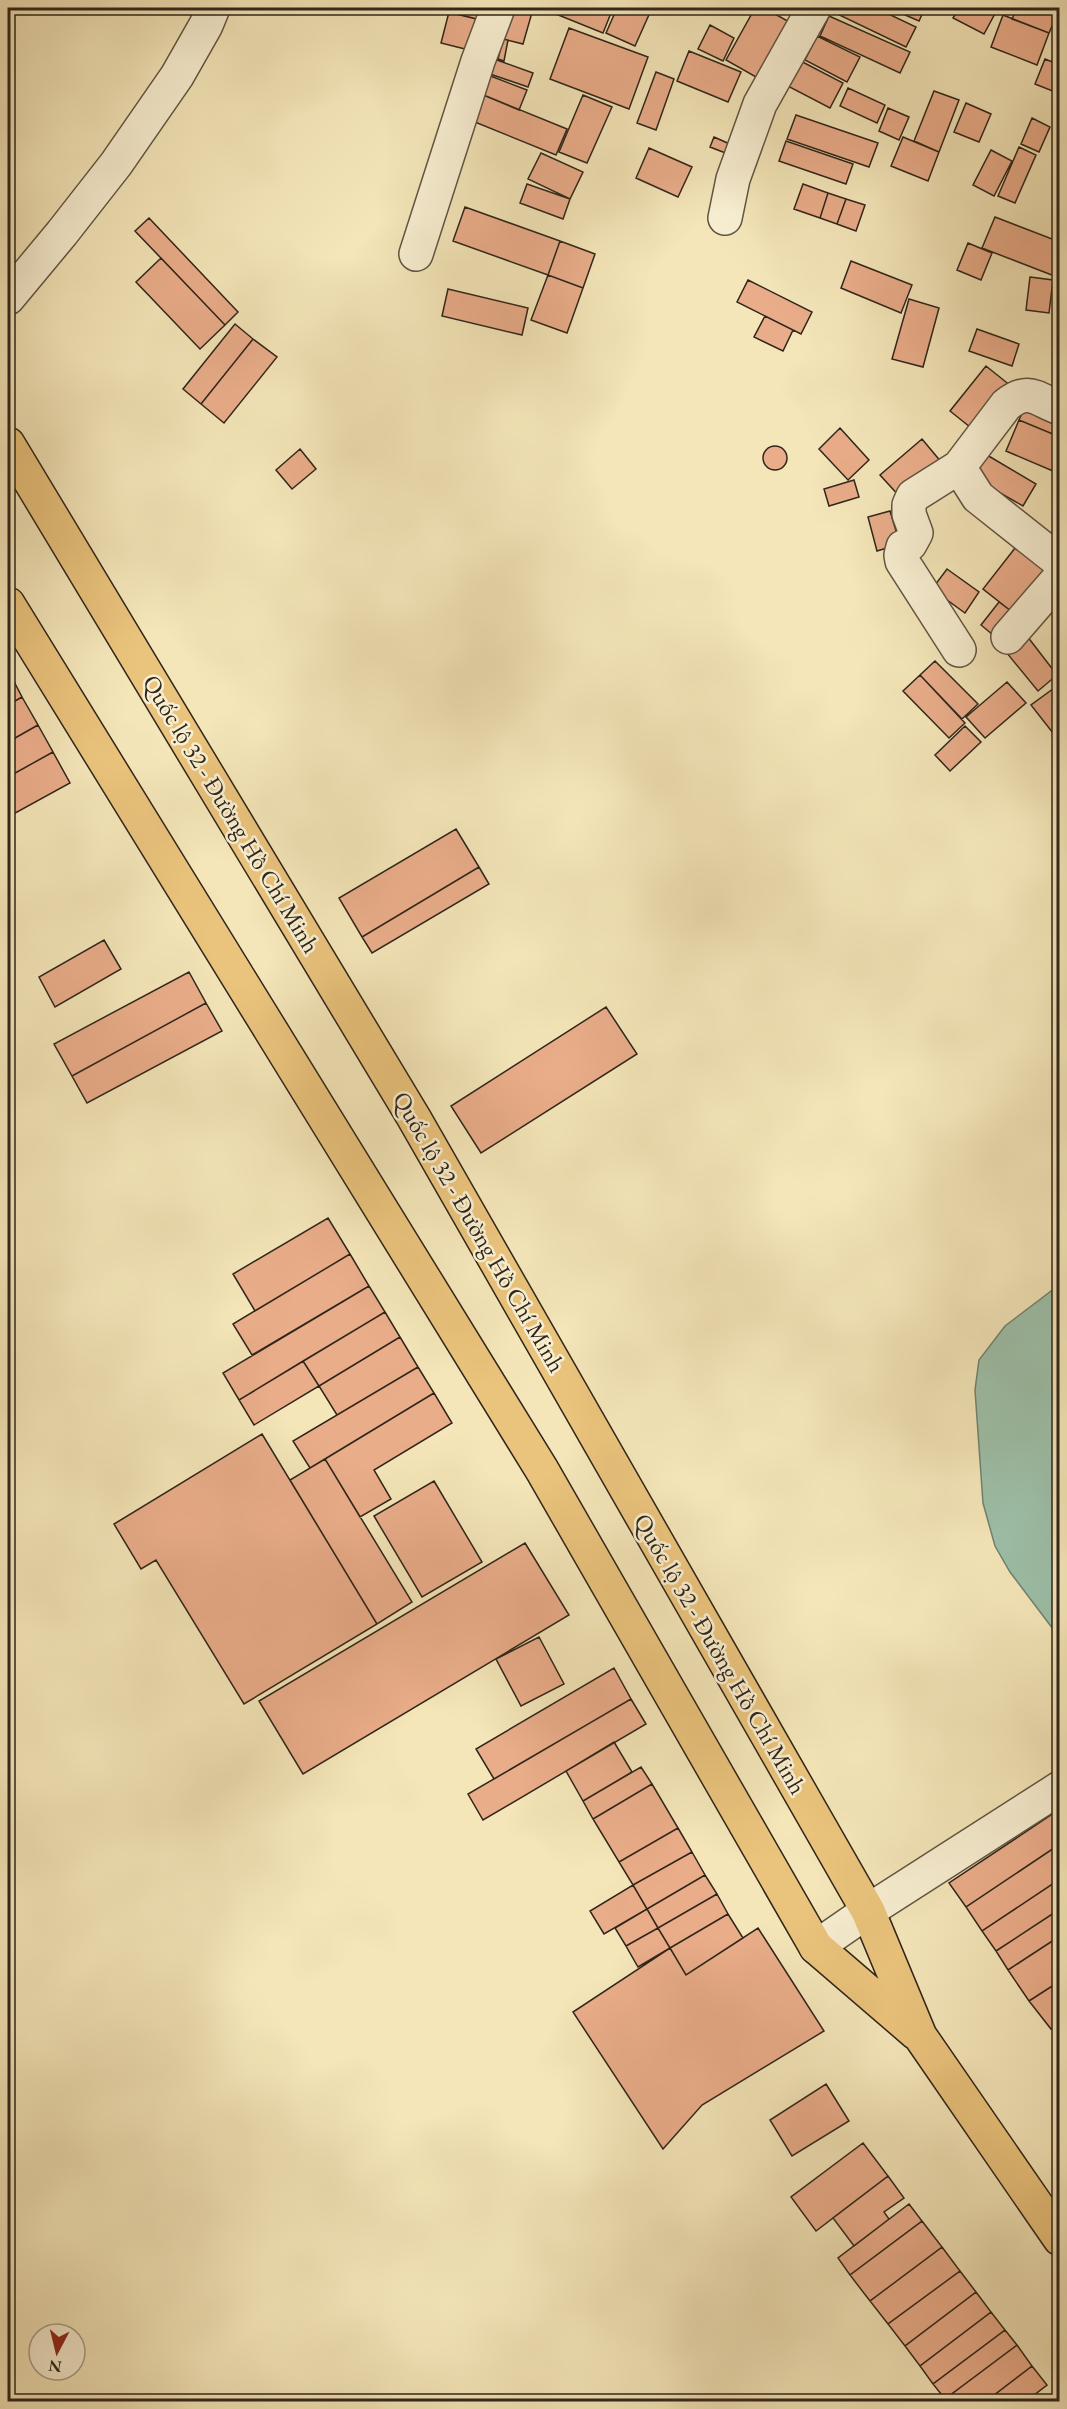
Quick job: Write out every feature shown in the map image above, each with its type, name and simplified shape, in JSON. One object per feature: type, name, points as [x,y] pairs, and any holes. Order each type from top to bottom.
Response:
[{"type":"highway","name":"Quốc lộ 32 - Đường Hồ Chí Minh","points":[[8,444],[414,1118],[868,1911],[920,2036],[1059,2239]]},
{"type":"highway","name":"Quốc lộ 32 - Đường Hồ Chí Minh","points":[[8,604],[542,1470],[816,1947],[920,2036]]},
{"type":"street","points":[[8,298],[116,164],[177,76],[213,8]]},
{"type":"street","points":[[416,254],[478,61],[498,8]]},
{"type":"street","points":[[725,218],[733,178],[760,104],[814,8]]},
{"type":"street","points":[[959,650],[901,555],[903,547],[910,543],[916,533],[909,514],[909,505],[913,496],[959,467],[1006,405],[1016,397],[1023,394],[1035,396],[1044,403],[1059,408]]},
{"type":"street","points":[[959,467],[978,497],[1059,562]]},
{"type":"street","points":[[1008,637],[1059,577]]},
{"type":"street","points":[[816,1947],[1059,1788]]},
{"type":"shaded area","points":[[1059,1285],[1059,1637],[1010,1572],[995,1546],[983,1503],[975,1390],[979,1360],[1005,1326]]},
{"type":"building","points":[[431,8],[488,8],[485,21]]},
{"type":"building","points":[[511,8],[533,9],[523,44],[503,39]]},
{"type":"building","points":[[541,8],[613,8],[603,33]]},
{"type":"building","points":[[617,8],[652,8],[635,46],[606,33]]},
{"type":"building","points":[[755,8],[764,8],[795,25],[763,81],[726,60]]},
{"type":"building","points":[[833,8],[876,8],[916,27],[906,47],[831,11]]},
{"type":"building","points":[[889,8],[925,8],[919,21]]},
{"type":"building","points":[[959,8],[998,8],[984,34],[953,18]]},
{"type":"building","points":[[1017,8],[1060,8],[1049,33],[1012,19]]},
{"type":"building","points":[[449,12],[485,21],[477,52],[441,43]]},
{"type":"building","points":[[1003,15],[1049,33],[1037,65],[991,47]]},
{"type":"building","points":[[829,16],[910,52],[900,73],[820,36]]},
{"type":"building","points":[[710,25],[734,38],[723,61],[698,49]]},
{"type":"building","points":[[569,28],[648,57],[629,109],[550,79]]},
{"type":"building","points":[[817,36],[860,57],[847,82],[805,60]]},
{"type":"building","points":[[503,39],[508,40],[504,61],[498,59]]},
{"type":"building","points":[[689,51],[741,72],[728,102],[677,81]]},
{"type":"building","points":[[793,57],[843,83],[830,108],[780,82]]},
{"type":"building","points":[[494,59],[533,73],[528,87],[490,74]]},
{"type":"building","points":[[1045,59],[1060,65],[1060,94],[1035,84]]},
{"type":"building","points":[[656,72],[674,79],[656,130],[637,123]]},
{"type":"building","points":[[488,75],[527,90],[519,110],[481,94]]},
{"type":"building","points":[[848,88],[885,105],[877,123],[840,106]]},
{"type":"building","points":[[934,91],[959,100],[939,152],[914,141]]},
{"type":"building","points":[[481,94],[567,129],[556,155],[470,120]]},
{"type":"building","points":[[583,95],[612,107],[587,163],[559,152]]},
{"type":"building","points":[[966,103],[991,114],[979,142],[954,132]]},
{"type":"building","points":[[888,108],[909,117],[899,140],[879,131]]},
{"type":"building","points":[[796,115],[878,143],[869,167],[787,139]]},
{"type":"building","points":[[1032,118],[1050,127],[1039,152],[1021,144]]},
{"type":"building","points":[[714,137],[732,145],[728,154],[710,147]]},
{"type":"building","points":[[903,137],[939,152],[928,181],[891,166]]},
{"type":"building","points":[[786,141],[853,164],[846,184],[779,161]]},
{"type":"building","points":[[1019,147],[1036,155],[1015,203],[998,196]]},
{"type":"building","points":[[649,148],[692,167],[678,197],[636,178]]},
{"type":"building","points":[[991,150],[1012,161],[994,196],[973,185]]},
{"type":"building","points":[[541,153],[583,172],[570,199],[528,179]]},
{"type":"building","points":[[527,184],[570,199],[563,219],[520,203]]},
{"type":"building","points":[[803,184],[828,193],[820,218],[794,209]]},
{"type":"building","points":[[828,193],[846,199],[837,224],[820,218]]},
{"type":"building","points":[[846,199],[865,205],[856,231],[837,224]]},
{"type":"building","points":[[465,207],[560,241],[548,275],[453,241]]},
{"type":"building","points":[[995,217],[1060,242],[1060,271],[1057,277],[982,248]]},
{"type":"building","points":[[149,218],[238,312],[225,325],[135,231]]},
{"type":"building","points":[[560,241],[595,254],[583,288],[548,275]]},
{"type":"building","points":[[968,243],[992,253],[981,280],[957,270]]},
{"type":"building","points":[[161,258],[225,325],[200,349],[136,282]]},
{"type":"building","points":[[851,261],[912,285],[901,313],[841,288]]},
{"type":"building","points":[[548,275],[583,288],[567,333],[531,320]]},
{"type":"building","points":[[1030,277],[1053,280],[1049,313],[1026,310]]},
{"type":"building","points":[[748,280],[812,312],[801,334],[737,302]]},
{"type":"building","points":[[448,289],[528,308],[522,335],[442,316]]},
{"type":"building","points":[[909,299],[939,308],[923,367],[892,359]]},
{"type":"building","points":[[765,316],[793,330],[783,351],[754,337]]},
{"type":"building","points":[[235,324],[253,339],[201,404],[183,389]]},
{"type":"building","points":[[977,329],[1019,344],[1012,366],[969,351]]},
{"type":"building","points":[[253,339],[277,357],[224,423],[201,404]]},
{"type":"building","points":[[986,366],[1011,386],[975,431],[950,411]]},
{"type":"building","points":[[1028,400],[1060,414],[1060,437],[1019,420]]},
{"type":"building","points":[[1019,420],[1060,437],[1060,474],[1006,451]]},
{"type":"building","points":[[840,428],[869,460],[848,480],[819,449]]},
{"type":"building","points":[[922,439],[942,463],[901,498],[880,475]]},
{"type":"building","points":[[775,446],[783,450],[787,458],[783,466],[775,470],[767,466],[763,458],[767,450]]},
{"type":"building","points":[[300,449],[316,469],[292,489],[276,470]]},
{"type":"building","points":[[987,455],[1036,484],[1023,506],[974,478]]},
{"type":"building","points":[[854,480],[859,497],[829,506],[824,489]]},
{"type":"building","points":[[890,511],[900,544],[877,551],[868,517]]},
{"type":"building","points":[[1019,543],[1048,566],[1011,611],[983,589]]},
{"type":"building","points":[[947,569],[979,592],[965,613],[932,589]]},
{"type":"building","points":[[999,602],[1011,611],[993,635],[981,625]]},
{"type":"building","points":[[1027,636],[1057,675],[1038,691],[1006,652]]},
{"type":"building","points":[[935,661],[978,704],[962,719],[920,675]]},
{"type":"building","points":[[8,670],[22,697],[8,705]]},
{"type":"building","points":[[920,675],[965,723],[949,738],[903,691]]},
{"type":"building","points":[[1007,682],[1026,703],[985,738],[966,717]]},
{"type":"building","points":[[1057,686],[1060,690],[1060,742],[1031,705]]},
{"type":"building","points":[[22,697],[38,725],[8,742],[8,705]]},
{"type":"building","points":[[38,725],[53,752],[8,777],[8,742]]},
{"type":"building","points":[[965,726],[981,742],[950,771],[935,755]]},
{"type":"building","points":[[53,752],[70,783],[8,817],[8,777]]},
{"type":"building","points":[[456,829],[479,867],[362,937],[339,898]]},
{"type":"building","points":[[479,867],[489,884],[372,953],[362,937]]},
{"type":"building","points":[[104,940],[121,969],[55,1007],[39,977]]},
{"type":"building","points":[[189,972],[206,1003],[72,1076],[54,1044]]},
{"type":"building","points":[[206,1003],[222,1031],[87,1103],[72,1076]]},
{"type":"building","points":[[606,1007],[637,1054],[481,1153],[451,1106]]},
{"type":"building","points":[[328,1218],[350,1254],[255,1311],[233,1274]]},
{"type":"building","points":[[350,1254],[369,1286],[252,1355],[233,1324]]},
{"type":"building","points":[[369,1286],[385,1312],[239,1400],[223,1373]]},
{"type":"building","points":[[385,1312],[400,1337],[319,1386],[303,1361]]},
{"type":"building","points":[[400,1337],[418,1367],[337,1415],[319,1386]]},
{"type":"building","points":[[303,1361],[319,1386],[254,1425],[239,1400]]},
{"type":"building","points":[[418,1367],[434,1393],[310,1468],[293,1441]]},
{"type":"building","points":[[434,1393],[452,1423],[374,1470],[391,1499],[360,1517],[325,1459]]},
{"type":"building","points":[[262,1434],[377,1624],[244,1704],[156,1560],[141,1569],[114,1524]]},
{"type":"building","points":[[325,1459],[412,1602],[377,1624],[290,1480]]},
{"type":"building","points":[[434,1481],[482,1562],[422,1597],[374,1516]]},
{"type":"building","points":[[525,1543],[569,1615],[303,1774],[259,1701]]},
{"type":"building","points":[[539,1637],[564,1684],[521,1706],[496,1659]]},
{"type":"building","points":[[614,1668],[631,1699],[494,1779],[476,1749]]},
{"type":"building","points":[[631,1699],[646,1724],[483,1820],[468,1794]]},
{"type":"building","points":[[614,1742],[632,1772],[583,1801],[566,1771]]},
{"type":"building","points":[[641,1767],[652,1784],[593,1819],[583,1801]]},
{"type":"building","points":[[652,1784],[678,1828],[619,1862],[593,1819]]},
{"type":"building","points":[[1060,1809],[1060,1844],[966,1907],[949,1883]]},
{"type":"building","points":[[678,1828],[692,1852],[633,1885],[619,1862]]},
{"type":"building","points":[[1060,1844],[1060,1879],[982,1931],[966,1907]]},
{"type":"building","points":[[692,1852],[705,1875],[647,1909],[633,1885]]},
{"type":"building","points":[[705,1875],[717,1894],[658,1928],[647,1909]]},
{"type":"building","points":[[1060,1879],[1060,1909],[996,1951],[982,1931]]},
{"type":"building","points":[[633,1885],[647,1909],[604,1934],[590,1911]]},
{"type":"building","points":[[717,1894],[728,1914],[670,1948],[658,1928]]},
{"type":"building","points":[[647,1909],[658,1928],[626,1946],[615,1928]]},
{"type":"building","points":[[1060,1909],[1060,1936],[1008,1970],[996,1951]]},
{"type":"building","points":[[728,1914],[743,1938],[686,1975],[670,1948]]},
{"type":"building","points":[[658,1928],[670,1948],[638,1967],[626,1946]]},
{"type":"building","points":[[758,1928],[824,2031],[702,2105],[663,2149],[573,2012],[670,1948],[686,1975]]},
{"type":"building","points":[[1060,1936],[1060,1981],[1029,2001],[1008,1970]]},
{"type":"building","points":[[1060,1981],[1060,2026],[1051,2029],[1029,2001]]},
{"type":"building","points":[[826,2084],[849,2121],[792,2156],[770,2120]]},
{"type":"building","points":[[863,2143],[888,2176],[816,2231],[791,2197]]},
{"type":"building","points":[[888,2176],[904,2198],[884,2212],[889,2219],[854,2246],[833,2218]]},
{"type":"building","points":[[909,2204],[922,2221],[850,2275],[838,2258]]},
{"type":"building","points":[[922,2221],[942,2247],[870,2301],[850,2275]]},
{"type":"building","points":[[942,2247],[960,2271],[888,2324],[870,2301]]},
{"type":"building","points":[[960,2271],[976,2292],[905,2346],[888,2324]]},
{"type":"building","points":[[976,2292],[991,2312],[920,2366],[905,2346]]},
{"type":"building","points":[[991,2312],[1005,2330],[933,2384],[920,2366]]},
{"type":"building","points":[[1005,2330],[1017,2345],[945,2399],[933,2384]]},
{"type":"building","points":[[1017,2345],[1032,2366],[985,2402],[947,2402],[945,2399]]},
{"type":"building","points":[[1032,2366],[1047,2385],[1025,2402],[985,2402]]}]
